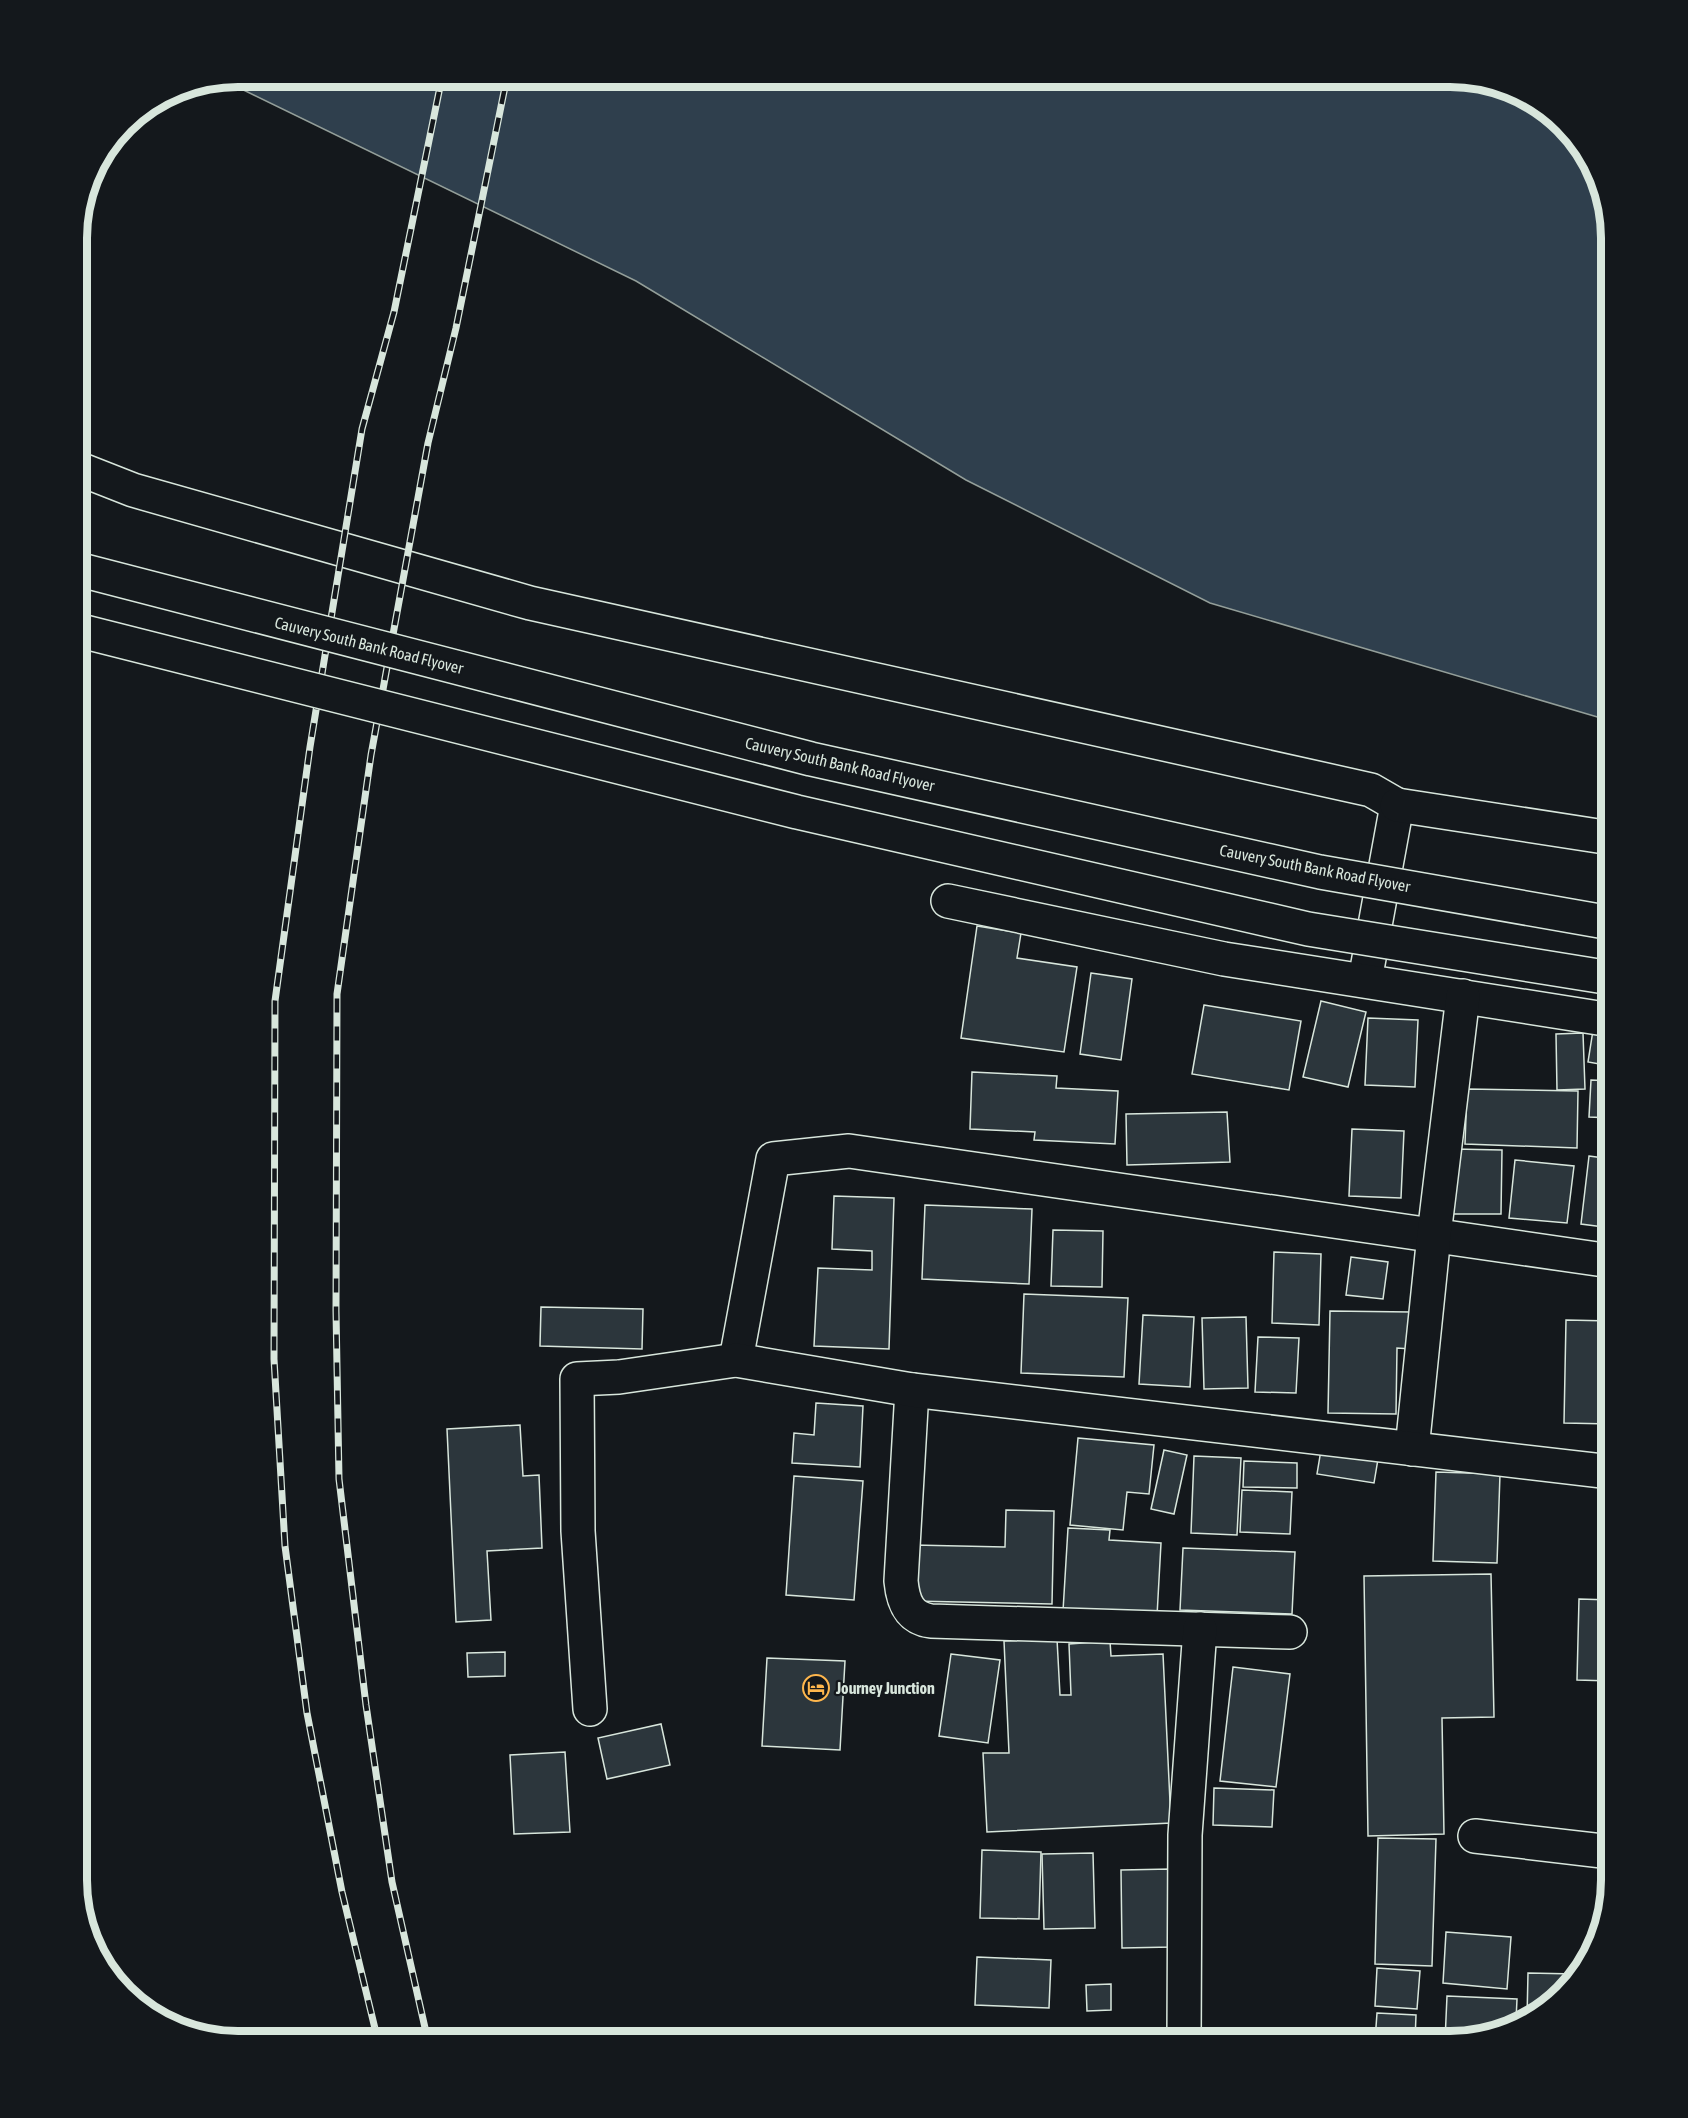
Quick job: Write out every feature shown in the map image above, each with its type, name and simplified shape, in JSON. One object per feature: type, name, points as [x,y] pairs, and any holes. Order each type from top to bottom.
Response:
[{"type":"street","points":[[87,472],[133,490],[530,603],[1371,790],[1397,805],[1601,836]]},
{"type":"street","name":"Cauvery South Bank Road Flyover","points":[[87,572],[812,759],[1320,872],[1601,921]]},
{"type":"street","points":[[87,633],[797,813],[1308,928],[1601,976]]},
{"type":"street","points":[[1365,980],[1397,805]]},
{"type":"street","points":[[948,901],[1224,958],[1601,1018]]},
{"type":"street","points":[[1412,1449],[1434,1235],[1463,996]]},
{"type":"street","points":[[736,1360],[773,1159],[849,1152],[1601,1260]]},
{"type":"street","points":[[590,1709],[578,1531],[577,1379],[619,1377],[736,1360],[912,1390],[1601,1471]]},
{"type":"street","points":[[912,1390],[901,1581],[905,1604],[914,1615],[931,1621],[1290,1632]]},
{"type":"street","points":[[1184,2031],[1185,1835],[1200,1629]]},
{"type":"street","points":[[1475,1836],[1601,1851]]},
{"type":"water","points":[[237,87],[1460,87],[1489,92],[1508,99],[1542,118],[1575,154],[1593,190],[1600,219],[1601,718],[1210,603],[966,480],[636,281]]},
{"type":"building","points":[[977,926],[1021,933],[1017,958],[1077,967],[1064,1052],[961,1038]]},
{"type":"building","points":[[1091,973],[1132,979],[1121,1060],[1080,1054]]},
{"type":"building","points":[[1321,1001],[1366,1012],[1348,1087],[1303,1077]]},
{"type":"building","points":[[1204,1005],[1301,1021],[1289,1090],[1192,1074]]},
{"type":"building","points":[[1368,1018],[1418,1020],[1415,1087],[1365,1085]]},
{"type":"building","points":[[1594,1024],[1601,1025],[1601,1064],[1588,1062]]},
{"type":"building","points":[[1583,1033],[1585,1089],[1557,1090],[1556,1034]]},
{"type":"building","points":[[972,1072],[1057,1076],[1056,1088],[1118,1091],[1115,1144],[1034,1140],[1035,1132],[970,1129]]},
{"type":"building","points":[[1591,1080],[1601,1080],[1601,1118],[1589,1117]]},
{"type":"building","points":[[1467,1089],[1578,1091],[1577,1148],[1465,1144]]},
{"type":"building","points":[[1227,1112],[1230,1162],[1127,1165],[1126,1114]]},
{"type":"building","points":[[1352,1129],[1404,1131],[1401,1198],[1349,1196]]},
{"type":"building","points":[[1454,1149],[1502,1150],[1501,1214],[1453,1214]]},
{"type":"building","points":[[1589,1156],[1601,1158],[1601,1227],[1581,1224]]},
{"type":"building","points":[[1515,1160],[1574,1166],[1567,1223],[1509,1218]]},
{"type":"building","points":[[834,1196],[894,1198],[889,1349],[814,1346],[818,1268],[872,1270],[872,1251],[832,1249]]},
{"type":"building","points":[[925,1205],[1032,1209],[1029,1284],[922,1279]]},
{"type":"building","points":[[1053,1230],[1103,1231],[1102,1287],[1051,1286]]},
{"type":"building","points":[[1274,1252],[1321,1254],[1319,1325],[1272,1323]]},
{"type":"building","points":[[1351,1257],[1388,1262],[1383,1299],[1346,1295]]},
{"type":"building","points":[[1024,1294],[1128,1298],[1124,1377],[1021,1373]]},
{"type":"building","points":[[541,1307],[643,1309],[642,1349],[540,1346]]},
{"type":"building","points":[[1330,1311],[1411,1312],[1411,1349],[1397,1348],[1396,1414],[1328,1413]]},
{"type":"building","points":[[1143,1315],[1194,1317],[1190,1387],[1139,1384]]},
{"type":"building","points":[[1246,1317],[1248,1388],[1204,1389],[1202,1318]]},
{"type":"building","points":[[1566,1320],[1601,1321],[1601,1424],[1564,1423]]},
{"type":"building","points":[[1258,1337],[1299,1338],[1296,1393],[1255,1392]]},
{"type":"building","points":[[816,1403],[863,1406],[860,1467],[792,1463],[794,1433],[814,1435]]},
{"type":"building","points":[[520,1425],[523,1476],[539,1475],[542,1548],[487,1551],[491,1620],[456,1622],[447,1429]]},
{"type":"building","points":[[1078,1438],[1154,1445],[1149,1494],[1127,1492],[1123,1530],[1070,1525]]},
{"type":"building","points":[[1322,1444],[1379,1453],[1374,1483],[1317,1474]]},
{"type":"building","points":[[1164,1450],[1187,1455],[1174,1514],[1151,1509]]},
{"type":"building","points":[[1194,1456],[1241,1458],[1237,1535],[1191,1533]]},
{"type":"building","points":[[1244,1461],[1297,1463],[1297,1488],[1243,1487]]},
{"type":"building","points":[[1436,1472],[1500,1474],[1497,1563],[1433,1561]]},
{"type":"building","points":[[794,1476],[863,1481],[854,1600],[786,1595]]},
{"type":"building","points":[[1242,1490],[1292,1492],[1290,1534],[1240,1532]]},
{"type":"building","points":[[1006,1510],[1054,1511],[1052,1604],[912,1601],[914,1545],[1005,1547]]},
{"type":"building","points":[[1068,1528],[1110,1530],[1109,1540],[1161,1543],[1157,1616],[1063,1611]]},
{"type":"building","points":[[1183,1548],[1295,1552],[1292,1614],[1180,1610]]},
{"type":"building","points":[[1491,1574],[1494,1717],[1442,1718],[1444,1834],[1368,1836],[1364,1576]]},
{"type":"building","points":[[1579,1599],[1601,1600],[1601,1681],[1577,1680]]},
{"type":"building","points":[[1057,1639],[1060,1695],[1071,1695],[1069,1644],[1110,1641],[1111,1656],[1163,1654],[1171,1823],[987,1832],[983,1753],[1009,1753],[1004,1641]]},
{"type":"building","points":[[505,1652],[505,1676],[468,1677],[467,1653]]},
{"type":"building","points":[[951,1654],[1000,1660],[988,1743],[939,1736]]},
{"type":"building","points":[[767,1658],[845,1661],[840,1750],[762,1746]]},
{"type":"building","points":[[1233,1667],[1290,1674],[1276,1787],[1220,1781]]},
{"type":"building","points":[[661,1724],[670,1765],[607,1779],[598,1738]]},
{"type":"building","points":[[565,1752],[570,1832],[514,1834],[510,1755]]},
{"type":"building","points":[[1214,1788],[1274,1790],[1272,1827],[1213,1825]]},
{"type":"building","points":[[1378,1838],[1436,1839],[1432,1966],[1375,1964]]},
{"type":"building","points":[[982,1850],[1041,1852],[1039,1919],[980,1918]]},
{"type":"building","points":[[1093,1853],[1095,1928],[1044,1929],[1042,1854]]},
{"type":"building","points":[[1171,1869],[1172,1947],[1122,1948],[1121,1870]]},
{"type":"building","points":[[1446,1932],[1511,1937],[1507,1989],[1443,1983]]},
{"type":"building","points":[[977,1957],[1051,1960],[1049,2008],[975,2005]]},
{"type":"building","points":[[1377,1968],[1420,1971],[1417,2009],[1375,2006]]},
{"type":"building","points":[[1528,1973],[1567,1974],[1549,1993],[1527,2009]]},
{"type":"building","points":[[1111,1984],[1111,2010],[1087,2011],[1086,1985]]},
{"type":"building","points":[[1447,1996],[1517,1999],[1516,2015],[1479,2028],[1445,2031]]},
{"type":"building","points":[[1377,2013],[1416,2015],[1415,2031],[1376,2031]]},
{"type":"railway","points":[[376,2031],[342,1892],[307,1713],[285,1546],[274,1359],[275,1001],[310,747],[362,429],[394,312],[440,87]]},
{"type":"railway","points":[[426,2031],[392,1882],[366,1705],[339,1479],[336,1311],[337,994],[371,755],[428,443],[456,328],[505,87]]},
{"type":"place","name":"Journey Junction","points":[[816,1688]]}]
